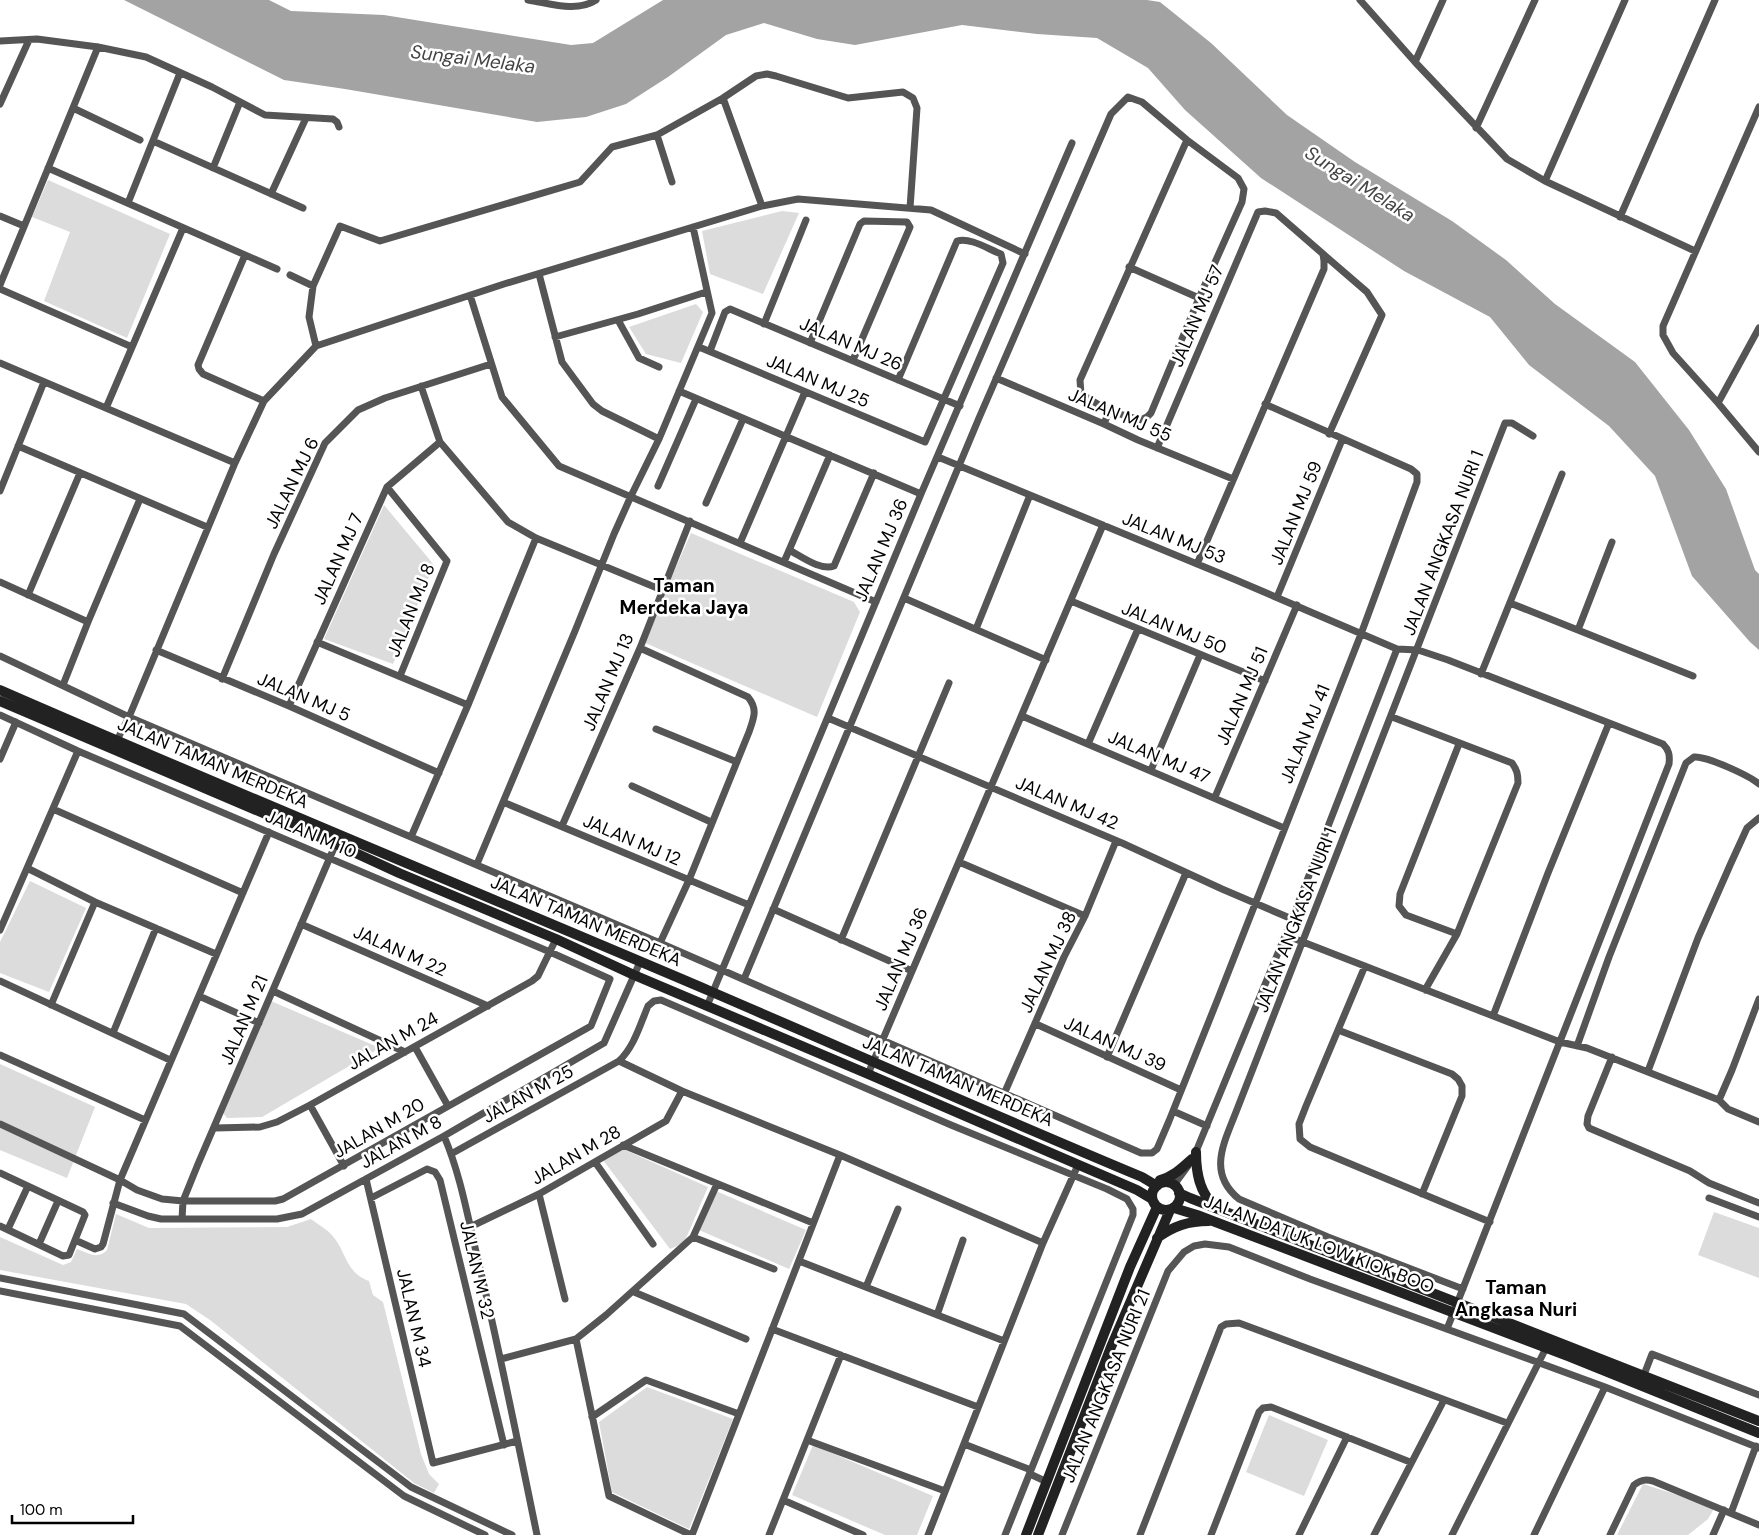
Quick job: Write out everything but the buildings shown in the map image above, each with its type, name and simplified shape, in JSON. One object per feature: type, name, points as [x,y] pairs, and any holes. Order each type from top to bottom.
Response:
[{"type":"main road","name":"JALAN TAMAN MERDEKA","points":[[0,690],[115,745]]},
{"type":"main road","name":"JALAN TAMAN MERDEKA","points":[[0,701],[115,745],[338,839],[713,992],[1142,1177],[1157,1186]]},
{"type":"main road","name":"JALAN TAMAN MERDEKA","points":[[338,839],[399,873],[1137,1190],[1154,1203]]},
{"type":"main road","points":[[1142,1177],[1157,1181],[1167,1178],[1194,1156],[1200,1184],[1209,1201],[1220,1210]]},
{"type":"main road","points":[[1026,1535],[1130,1267],[1144,1236],[1154,1203],[1154,1190],[1157,1186],[1166,1182],[1177,1189],[1178,1203],[1172,1209],[1156,1239],[1076,1435],[1038,1535]]},
{"type":"main road","name":"JALAN DATUK LOW KIOK BOO","points":[[1177,1189],[1220,1210],[1456,1308]]},
{"type":"main road","points":[[1137,1190],[1145,1199],[1150,1213],[1144,1236]]},
{"type":"main road","points":[[1154,1203],[1165,1210],[1172,1209]]},
{"type":"main road","name":"JALAN DATUK LOW KIOK BOO","points":[[1172,1209],[1184,1210],[1215,1221],[1548,1343],[1642,1381],[1759,1433]]},
{"type":"main road","points":[[1156,1239],[1171,1228],[1200,1221],[1215,1221]]},
{"type":"main road","name":"JALAN DATUK LOW KIOK BOO","points":[[1642,1381],[1759,1421]]},
{"type":"street","points":[[528,0],[576,7],[584,6],[596,0]]},
{"type":"street","points":[[1360,0],[1476,128],[1507,159],[1545,181],[1696,251]]},
{"type":"street","points":[[1415,62],[1443,0]]},
{"type":"street","points":[[1476,128],[1535,0]]},
{"type":"street","points":[[1545,181],[1625,0]]},
{"type":"street","points":[[1620,217],[1715,0]]},
{"type":"street","points":[[0,41],[29,40],[98,47],[146,57],[212,87],[265,115],[333,119],[337,122],[338,127]]},
{"type":"street","points":[[0,104],[29,40]]},
{"type":"street","points":[[0,285],[98,47]]},
{"type":"street","points":[[128,203],[180,73]]},
{"type":"street","points":[[316,346],[309,316],[313,286],[340,226],[380,241],[580,182],[612,147],[657,135],[723,98],[756,76],[767,74],[848,98],[903,92],[913,98],[917,108],[910,208]]},
{"type":"street","points":[[744,979],[996,378],[1111,114],[1128,97],[1142,102],[1187,140],[1238,178],[1244,189],[1242,202],[1151,413],[1141,420],[1109,411],[1082,394],[1080,380],[1187,140]]},
{"type":"street","points":[[723,98],[762,206]]},
{"type":"street","points":[[213,168],[240,102]]},
{"type":"street","points":[[1759,107],[1663,326],[1663,335],[1673,353],[1759,452]]},
{"type":"street","points":[[73,108],[140,140]]},
{"type":"street","points":[[271,194],[306,118]]},
{"type":"street","points":[[657,135],[672,182]]},
{"type":"street","points":[[153,141],[304,208]]},
{"type":"street","name":"JALAN MJ 36","points":[[707,1006],[921,494],[1072,143]]},
{"type":"street","points":[[48,168],[277,269]]},
{"type":"street","points":[[115,745],[129,716],[235,462],[264,400],[316,346],[470,295],[762,206],[798,199],[931,210],[1025,254]]},
{"type":"street","name":"JALAN MJ 57","points":[[1156,448],[1258,212],[1276,213],[1322,254]]},
{"type":"street","points":[[0,216],[24,226]]},
{"type":"street","points":[[764,324],[806,220]]},
{"type":"street","points":[[810,343],[860,224],[864,220],[907,222],[910,227],[853,360]]},
{"type":"street","points":[[477,864],[631,496],[699,347],[712,313],[693,227]]},
{"type":"street","points":[[106,408],[183,228]]},
{"type":"street","points":[[898,380],[956,241],[968,241],[1001,254],[1003,263],[943,399]]},
{"type":"street","points":[[1197,564],[1232,478],[1324,269],[1322,254]]},
{"type":"street","points":[[1322,254],[1367,292],[1382,315],[1329,434]]},
{"type":"street","points":[[245,255],[198,365],[203,374],[264,400]]},
{"type":"street","points":[[1129,267],[1199,298]]},
{"type":"street","points":[[539,274],[562,362],[593,404],[602,411],[658,439]]},
{"type":"street","points":[[290,275],[313,286]]},
{"type":"street","points":[[0,289],[132,347]]},
{"type":"street","points":[[555,337],[618,320],[706,292]]},
{"type":"street","points":[[470,295],[502,397],[559,466],[876,602]]},
{"type":"street","name":"JALAN MJ 26","points":[[710,351],[725,312],[730,309],[960,406]]},
{"type":"street","points":[[618,320],[639,358],[659,367]]},
{"type":"street","points":[[1718,403],[1757,338],[1759,328]]},
{"type":"street","name":"JALAN MJ 25","points":[[699,347],[925,442],[943,399]]},
{"type":"street","points":[[0,363],[235,462]]},
{"type":"street","name":"JALAN MJ 6","points":[[222,679],[274,554],[325,443],[358,410],[385,398],[491,364]]},
{"type":"street","name":"JALAN MJ 55","points":[[996,378],[1156,448],[1232,478]]},
{"type":"street","points":[[0,492],[44,382]]},
{"type":"street","points":[[421,386],[440,442],[508,522],[536,538],[662,590]]},
{"type":"street","points":[[679,391],[921,494]]},
{"type":"street","points":[[740,543],[805,392]]},
{"type":"street","points":[[658,486],[696,399]]},
{"type":"street","name":"JALAN MJ 41","points":[[1004,1094],[1141,1153],[1148,1154],[1157,1149],[1361,634],[1417,482],[1417,477],[1411,469],[1342,440],[1265,404]]},
{"type":"street","points":[[1104,424],[1109,411]]},
{"type":"street","points":[[706,503],[743,419]]},
{"type":"street","name":"JALAN ANGKASA NURI 1","points":[[1463,1289],[1248,1204],[1230,1192],[1224,1183],[1220,1170],[1220,1160],[1222,1149],[1505,424],[1512,423],[1533,436]]},
{"type":"street","name":"JALAN MJ 59","points":[[1277,597],[1342,440]]},
{"type":"street","name":"JALAN MJ 7","points":[[289,706],[387,487],[440,442]]},
{"type":"street","points":[[18,446],[207,527]]},
{"type":"street","points":[[784,562],[830,455]]},
{"type":"street","name":"JALAN MJ 53","points":[[938,457],[1297,605],[1397,649],[1418,650],[1663,744],[1668,749],[1670,756],[1669,764],[1560,1042]]},
{"type":"street","points":[[28,595],[80,473]]},
{"type":"street","points":[[789,550],[822,566],[828,568],[834,566],[874,473]]},
{"type":"street","points":[[1481,674],[1562,474]]},
{"type":"street","name":"JALAN MJ 8","points":[[387,487],[447,560],[400,676]]},
{"type":"street","points":[[976,629],[1030,495]]},
{"type":"street","points":[[63,685],[140,499]]},
{"type":"street","name":"JALAN MJ 13","points":[[562,826],[640,648],[690,522]]},
{"type":"street","name":"JALAN MJ 36","points":[[868,1074],[1103,525]]},
{"type":"street","points":[[411,837],[468,705],[536,538]]},
{"type":"street","points":[[1578,630],[1612,542]]},
{"type":"street","points":[[0,582],[88,622]]},
{"type":"street","points":[[904,598],[1046,660]]},
{"type":"street","name":"JALAN MJ 50","points":[[1070,601],[1265,681]]},
{"type":"street","points":[[1510,603],[1693,676]]},
{"type":"street","name":"JALAN MJ 51","points":[[1215,797],[1297,605]]},
{"type":"street","points":[[1088,744],[1138,629]]},
{"type":"street","points":[[317,642],[468,705]]},
{"type":"street","points":[[640,648],[748,696],[755,709],[755,717],[737,762],[689,880],[660,943]]},
{"type":"street","points":[[1177,1189],[1207,1126],[1292,919],[1397,649]]},
{"type":"street","name":"JALAN MJ 5","points":[[156,650],[289,706],[439,773]]},
{"type":"street","points":[[1151,770],[1200,655]]},
{"type":"street","points":[[0,656],[129,716],[744,979],[1004,1094]]},
{"type":"street","points":[[841,940],[949,683]]},
{"type":"street","name":"JALAN M 10","points":[[0,715],[78,751],[610,979]]},
{"type":"street","name":"JALAN MJ 47","points":[[1022,716],[1284,828]]},
{"type":"street","points":[[1392,717],[1512,763],[1518,775],[1518,782],[1457,934],[1425,990]]},
{"type":"street","name":"JALAN MJ 42","points":[[828,718],[1116,841],[1292,919]]},
{"type":"street","points":[[0,759],[16,722]]},
{"type":"street","points":[[1493,1016],[1609,723]]},
{"type":"street","points":[[656,729],[737,762]]},
{"type":"street","points":[[1457,934],[1406,915],[1399,906],[1400,894],[1459,744]]},
{"type":"street","points":[[1,925],[78,751]]},
{"type":"street","points":[[1576,1046],[1686,763],[1694,756],[1704,758],[1749,777],[1759,784]]},
{"type":"street","points":[[632,786],[711,822]]},
{"type":"street","name":"JALAN MJ 12","points":[[504,802],[749,905]]},
{"type":"street","points":[[53,809],[243,893]]},
{"type":"street","points":[[1648,1071],[1695,947],[1730,864],[1747,828],[1759,818]]},
{"type":"street","points":[[76,1240],[94,1249],[101,1247],[120,1180],[269,832]]},
{"type":"street","name":"JALAN M 21","points":[[182,1219],[183,1201],[338,839]]},
{"type":"street","name":"JALAN MJ 38","points":[[1004,1094],[1064,957],[1085,916],[1116,841]]},
{"type":"street","points":[[959,862],[1085,916]]},
{"type":"street","points":[[27,868],[95,902],[216,954]]},
{"type":"street","points":[[1107,1057],[1186,873]]},
{"type":"street","points":[[51,1005],[95,902]]},
{"type":"street","points":[[773,909],[912,971]]},
{"type":"street","name":"JALAN M 22","points":[[301,924],[488,1006]]},
{"type":"street","points":[[113,1034],[156,928]]},
{"type":"street","points":[[1285,935],[1560,1042],[1612,1057],[1648,1071],[1719,1100],[1728,1109],[1759,1122]]},
{"type":"street","points":[[550,952],[556,939]]},
{"type":"street","name":"JALAN M 24","points":[[215,1128],[260,1127],[277,1122],[310,1105],[532,981],[538,976],[550,952]]},
{"type":"street","name":"JALAN M 8","points":[[113,1204],[160,1219],[277,1219],[290,1218],[302,1214],[444,1136],[604,1043],[640,962]]},
{"type":"street","points":[[1365,966],[1299,1124],[1300,1139],[1310,1147],[1490,1222]]},
{"type":"street","name":"JALAN M 20","points":[[0,1124],[120,1180],[149,1196],[183,1201],[275,1201],[283,1199],[344,1166],[591,1026],[610,979]]},
{"type":"street","points":[[0,981],[170,1060]]},
{"type":"street","points":[[273,992],[405,1052]]},
{"type":"street","points":[[199,996],[259,1023]]},
{"type":"street","points":[[1719,1100],[1759,999]]},
{"type":"street","points":[[1005,1535],[1132,1216],[1133,1209],[1128,1199],[661,1000],[654,1001],[648,1006],[632,1045],[619,1061],[682,1091],[1043,1243]]},
{"type":"street","name":"JALAN MJ 39","points":[[1036,1024],[1181,1090]]},
{"type":"street","points":[[1338,1030],[1435,1066],[1458,1079],[1462,1086],[1462,1096],[1422,1194]]},
{"type":"street","points":[[1560,1042],[1448,1329],[1758,1447],[1728,1512],[1714,1535]]},
{"type":"street","points":[[415,1047],[448,1106]]},
{"type":"street","points":[[0,1056],[145,1120]]},
{"type":"street","points":[[1612,1057],[1588,1116],[1587,1124],[1589,1128],[1690,1171],[1709,1183],[1759,1203]]},
{"type":"street","name":"JALAN M 25","points":[[452,1154],[619,1061]]},
{"type":"street","name":"JALAN M 28","points":[[470,1227],[539,1194],[666,1121],[682,1091]]},
{"type":"street","points":[[310,1105],[344,1166]]},
{"type":"street","points":[[1173,1111],[1207,1126]]},
{"type":"street","points":[[444,1136],[452,1154],[502,1359],[537,1535]]},
{"type":"street","points":[[623,1145],[814,1223]]},
{"type":"street","points":[[576,1340],[609,1496],[691,1535],[840,1156]]},
{"type":"street","points":[[595,1162],[653,1244]]},
{"type":"street","points":[[928,1535],[1043,1243],[1078,1165]]},
{"type":"street","name":"JALAN M 32","points":[[371,1198],[427,1169],[435,1172],[440,1180],[504,1445]]},
{"type":"street","points":[[0,1173],[83,1212],[85,1215],[76,1240],[67,1256],[63,1256],[0,1226]]},
{"type":"street","name":"JALAN M 34","points":[[366,1179],[433,1463],[504,1445]]},
{"type":"street","points":[[502,1359],[576,1340],[634,1292],[694,1237],[717,1184]]},
{"type":"street","points":[[8,1229],[28,1186]]},
{"type":"street","points":[[539,1194],[565,1299]]},
{"type":"street","points":[[1709,1198],[1759,1217]]},
{"type":"street","points":[[39,1244],[58,1200]]},
{"type":"street","points":[[866,1287],[898,1209]]},
{"type":"street","points":[[694,1237],[774,1269]]},
{"type":"street","points":[[937,1315],[963,1240]]},
{"type":"street","name":"JALAN ANGKASA NURI 21","points":[[1062,1535],[1168,1271],[1184,1252],[1194,1246],[1205,1244],[1230,1247],[1310,1279],[1448,1329]]},
{"type":"street","points":[[799,1261],[1004,1341]]},
{"type":"street","points":[[0,1278],[184,1314],[411,1487],[512,1535]]},
{"type":"street","points":[[0,1291],[180,1326],[404,1496],[485,1535]]},
{"type":"street","points":[[634,1292],[746,1339]]},
{"type":"street","points":[[1140,1535],[1221,1327],[1226,1324],[1238,1322],[1507,1423]]},
{"type":"street","points":[[772,1329],[978,1408]]},
{"type":"street","points":[[1452,1535],[1548,1343]]},
{"type":"street","points":[[1642,1381],[1652,1354],[1759,1395]]},
{"type":"street","points":[[769,1535],[840,1355]]},
{"type":"street","points":[[592,1417],[646,1380],[739,1414]]},
{"type":"street","points":[[1534,1535],[1605,1388]]},
{"type":"street","points":[[1374,1535],[1410,1462],[1444,1400]]},
{"type":"street","points":[[1211,1535],[1259,1412],[1263,1408],[1271,1407],[1410,1462]]},
{"type":"street","points":[[1299,1535],[1347,1437]]},
{"type":"street","points":[[807,1440],[945,1491]]},
{"type":"street","points":[[504,1445],[517,1441]]},
{"type":"street","points":[[964,1444],[1030,1472],[1047,1482]]},
{"type":"street","points":[[1610,1535],[1634,1485],[1642,1480],[1653,1481],[1759,1525]]},
{"type":"street","points":[[783,1500],[863,1535]]},
{"type":"shaded area","points":[[48,180],[170,234],[127,338],[44,301],[70,232],[32,217]]},
{"type":"shaded area","points":[[782,211],[799,213],[763,294],[710,274],[702,231]]},
{"type":"shaded area","points":[[696,304],[703,312],[681,363],[646,354],[629,327]]},
{"type":"shaded area","points":[[384,505],[434,565],[393,664],[324,639]]},
{"type":"shaded area","points":[[691,533],[854,602],[860,612],[817,717],[643,642]]},
{"type":"shaded area","points":[[30,881],[86,908],[49,992],[0,973],[0,942]]},
{"type":"shaded area","points":[[271,1001],[380,1048],[262,1117],[227,1118],[223,1113]]},
{"type":"shaded area","points":[[0,1064],[95,1107],[67,1178],[0,1150]]},
{"type":"shaded area","points":[[623,1149],[708,1187],[684,1243],[670,1249],[603,1160]]},
{"type":"shaded area","points":[[716,1191],[806,1230],[789,1269],[699,1230]]},
{"type":"shaded area","points":[[1714,1212],[1759,1228],[1759,1278],[1698,1255]]},
{"type":"shaded area","points":[[116,1214],[149,1228],[287,1227],[311,1219],[328,1231],[340,1246],[350,1266],[361,1277],[369,1281],[373,1295],[383,1302],[421,1454],[429,1474],[439,1484],[434,1493],[414,1483],[210,1320],[186,1304],[0,1270],[0,1237],[63,1265],[71,1262],[77,1249],[89,1254],[100,1255],[107,1250]]},
{"type":"shaded area","points":[[647,1387],[733,1419],[689,1529],[612,1492],[599,1422]]},
{"type":"shaded area","points":[[1269,1415],[1328,1440],[1304,1496],[1246,1472]]},
{"type":"shaded area","points":[[813,1445],[933,1496],[917,1535],[885,1535],[792,1495]]},
{"type":"shaded area","points":[[1643,1484],[1715,1507],[1708,1519],[1688,1535],[1617,1535]]},
{"type":"water","name":"Sungai Melaka","points":[[124,0],[269,0],[291,11],[384,15],[571,45],[593,43],[663,0],[1147,0],[1160,2],[1211,43],[1287,115],[1355,162],[1452,221],[1506,260],[1555,304],[1635,362],[1689,430],[1726,489],[1755,570],[1759,574],[1759,650],[1692,576],[1655,476],[1609,426],[1529,365],[1490,317],[1404,271],[1261,178],[1185,110],[1148,68],[1097,38],[1037,34],[962,25],[855,45],[817,39],[764,23],[726,35],[668,77],[626,104],[586,117],[537,122],[284,80]]},
{"type":"district","name":"Taman Merdeka Jaya","points":[[684,596]]},
{"type":"district","name":"Taman Angkasa Nuri","points":[[1516,1298]]}]
